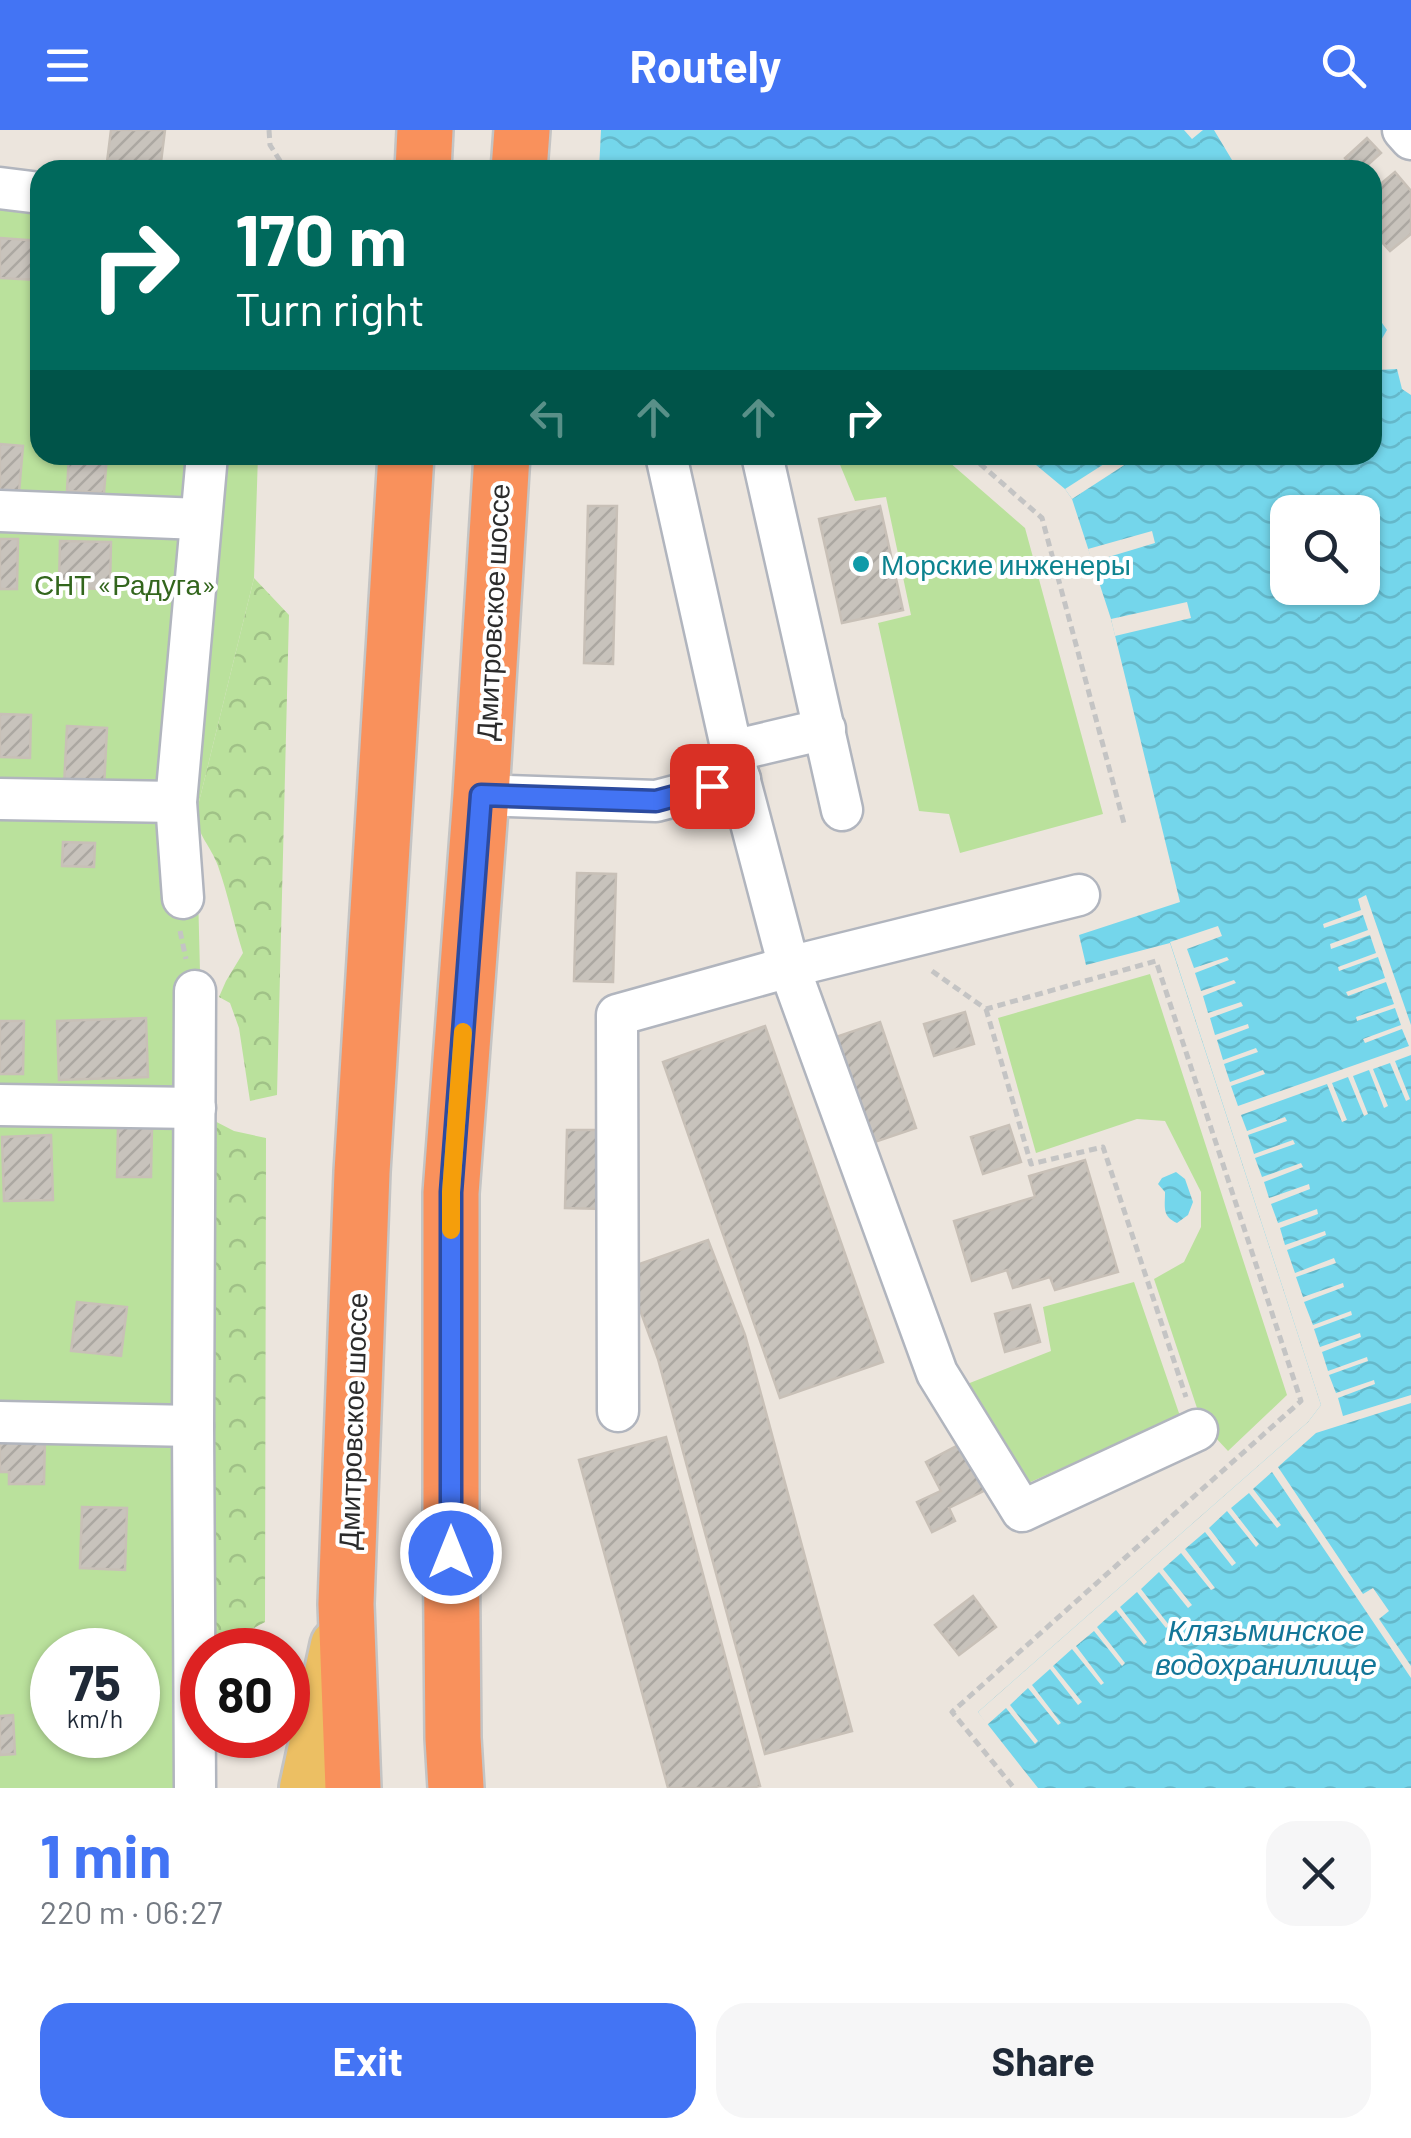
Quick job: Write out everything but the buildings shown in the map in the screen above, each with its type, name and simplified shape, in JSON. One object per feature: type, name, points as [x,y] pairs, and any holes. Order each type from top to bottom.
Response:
[{"type":"highway","points":[[424,160],[425,130]]},
{"type":"highway","points":[[520,160],[522,130]]},
{"type":"highway","name":"Дмитровское шоссе","points":[[353,1788],[346,1604],[362,1172],[405,465]]},
{"type":"highway","name":"Дмитровское шоссе","points":[[456,1788],[450,1516],[451,1192],[501,465]]},
{"type":"main road","points":[[306,1788],[346,1604]]},
{"type":"street","points":[[1404,130],[1411,139]]},
{"type":"street","points":[[0,188],[30,192]]},
{"type":"street","points":[[183,898],[176,802],[205,465]]},
{"type":"street","points":[[668,465],[736,765],[789,967],[937,1373],[1022,1511],[1197,1430]]},
{"type":"street","points":[[764,465],[842,810]]},
{"type":"street","points":[[0,511],[200,519]]},
{"type":"street","points":[[481,795],[656,801],[825,730]]},
{"type":"street","points":[[0,799],[176,802]]},
{"type":"street","points":[[618,1411],[617,1014],[1079,895]]},
{"type":"street","points":[[195,1788],[196,991]]},
{"type":"street","points":[[0,1105],[194,1108]]},
{"type":"street","points":[[0,1422],[194,1426]]},
{"type":"path","points":[[269,130],[270,144],[280,160]]},
{"type":"path","points":[[981,465],[1042,518],[1125,827]]},
{"type":"path","points":[[183,898],[179,936],[196,991]]},
{"type":"path","points":[[986,1009],[1156,961],[1302,1401],[952,1712],[1014,1788]]},
{"type":"path","points":[[932,971],[986,1009],[1031,1164],[1104,1147],[1197,1430]]},
{"type":"green space","name":"СНТ «Радуга»","points":[[0,188],[30,192],[30,465],[258,465],[254,578],[196,814],[203,1090],[203,1628],[180,1628],[180,1758],[203,1758],[203,1788],[0,1788]]},
{"type":"green space","points":[[840,465],[953,465],[1025,528],[1103,814],[960,853],[949,814],[919,811],[878,623],[911,615],[886,497],[855,501]]},
{"type":"green space","points":[[254,578],[289,615],[277,1095],[250,1101],[239,1028],[230,1003],[219,997],[243,953],[218,866],[196,814]]},
{"type":"green space","points":[[1150,974],[1287,1395],[1228,1451],[1202,1423],[1154,1279],[1184,1262],[1201,1227],[1201,1192],[1165,1121],[1137,1119],[1036,1153],[998,1018]]},
{"type":"green space","points":[[203,1115],[234,1131],[266,1138],[265,1622],[254,1628],[203,1628]]},
{"type":"green space","points":[[1134,1282],[1180,1416],[1017,1488],[957,1388],[1051,1351],[1043,1307]]},
{"type":"water","points":[[601,130],[1184,130],[1192,139],[1203,130],[1214,130],[1232,160],[600,160]]},
{"type":"water","name":"Клязьминское водохранилище","points":[[1397,369],[1402,389],[1411,395],[1411,1788],[1038,1788],[978,1712],[1308,1422],[1321,1405],[1170,943],[1086,965],[1079,935],[1180,902],[1111,619],[1072,499],[1036,465],[1382,465],[1382,370]]},
{"type":"water","points":[[1176,1172],[1185,1179],[1193,1202],[1188,1215],[1177,1223],[1167,1214],[1165,1192],[1158,1184]]},
{"type":"pier","points":[[1102,465],[1124,465],[1072,499],[1065,489]]},
{"type":"pier","points":[[1152,531],[1155,543],[1092,562],[1088,549]]},
{"type":"pier","points":[[1187,602],[1191,618],[1115,636],[1111,619]]},
{"type":"pier","points":[[1366,895],[1411,1025],[1411,1055],[1395,1061],[1410,1099],[1406,1101],[1390,1063],[1373,1069],[1388,1106],[1384,1108],[1369,1070],[1353,1076],[1368,1114],[1364,1116],[1348,1077],[1332,1083],[1347,1120],[1342,1122],[1327,1084],[1241,1115],[1247,1131],[1285,1117],[1287,1121],[1248,1135],[1254,1154],[1293,1140],[1295,1144],[1255,1158],[1262,1177],[1301,1163],[1303,1167],[1264,1182],[1269,1198],[1309,1184],[1310,1189],[1271,1204],[1278,1223],[1317,1209],[1318,1214],[1280,1228],[1285,1245],[1325,1231],[1326,1235],[1287,1250],[1295,1273],[1334,1258],[1336,1263],[1296,1277],[1303,1297],[1343,1283],[1344,1287],[1304,1302],[1313,1325],[1351,1311],[1352,1315],[1314,1329],[1320,1347],[1360,1333],[1361,1337],[1322,1352],[1328,1371],[1367,1357],[1368,1361],[1329,1375],[1336,1393],[1374,1380],[1375,1384],[1338,1398],[1343,1416],[1411,1395],[1411,1403],[1316,1433],[1278,1467],[1363,1594],[1373,1588],[1389,1611],[1379,1619],[1411,1666],[1411,1678],[1272,1472],[1253,1489],[1281,1525],[1277,1528],[1249,1493],[1231,1508],[1259,1544],[1256,1547],[1227,1511],[1209,1528],[1236,1563],[1232,1566],[1205,1532],[1185,1549],[1215,1588],[1211,1590],[1181,1553],[1163,1569],[1192,1605],[1188,1608],[1159,1572],[1141,1589],[1169,1625],[1166,1628],[1137,1592],[1120,1607],[1147,1642],[1144,1645],[1116,1610],[1097,1627],[1125,1663],[1122,1666],[1094,1631],[1076,1646],[1104,1683],[1101,1685],[1072,1649],[1053,1666],[1082,1702],[1078,1705],[1050,1669],[1032,1685],[1061,1723],[1058,1725],[1028,1688],[1010,1705],[1038,1741],[1035,1744],[1006,1708],[987,1725],[978,1712],[1308,1422],[1321,1405],[1170,942],[1218,926],[1222,936],[1187,949],[1194,968],[1227,957],[1229,960],[1195,973],[1201,991],[1234,980],[1236,983],[1203,996],[1208,1013],[1241,1002],[1243,1006],[1210,1018],[1215,1035],[1248,1024],[1249,1028],[1217,1040],[1223,1060],[1256,1048],[1258,1052],[1224,1064],[1230,1082],[1263,1070],[1265,1074],[1231,1086],[1238,1106],[1409,1046],[1402,1029],[1365,1043],[1363,1039],[1401,1025],[1395,1008],[1357,1021],[1356,1017],[1394,1004],[1386,982],[1348,996],[1346,992],[1385,978],[1378,957],[1339,971],[1338,967],[1376,953],[1370,935],[1331,949],[1330,944],[1368,930],[1363,915],[1324,928],[1323,924],[1361,910],[1358,899]]},
{"type":"slow traffic","points":[[451,1230],[463,1032]]},
{"type":"place","name":"Морские инженеры","points":[[861,564]]},
{"type":"route","points":[[451,1553],[451,1192],[481,795],[656,801],[712,786]]}]
